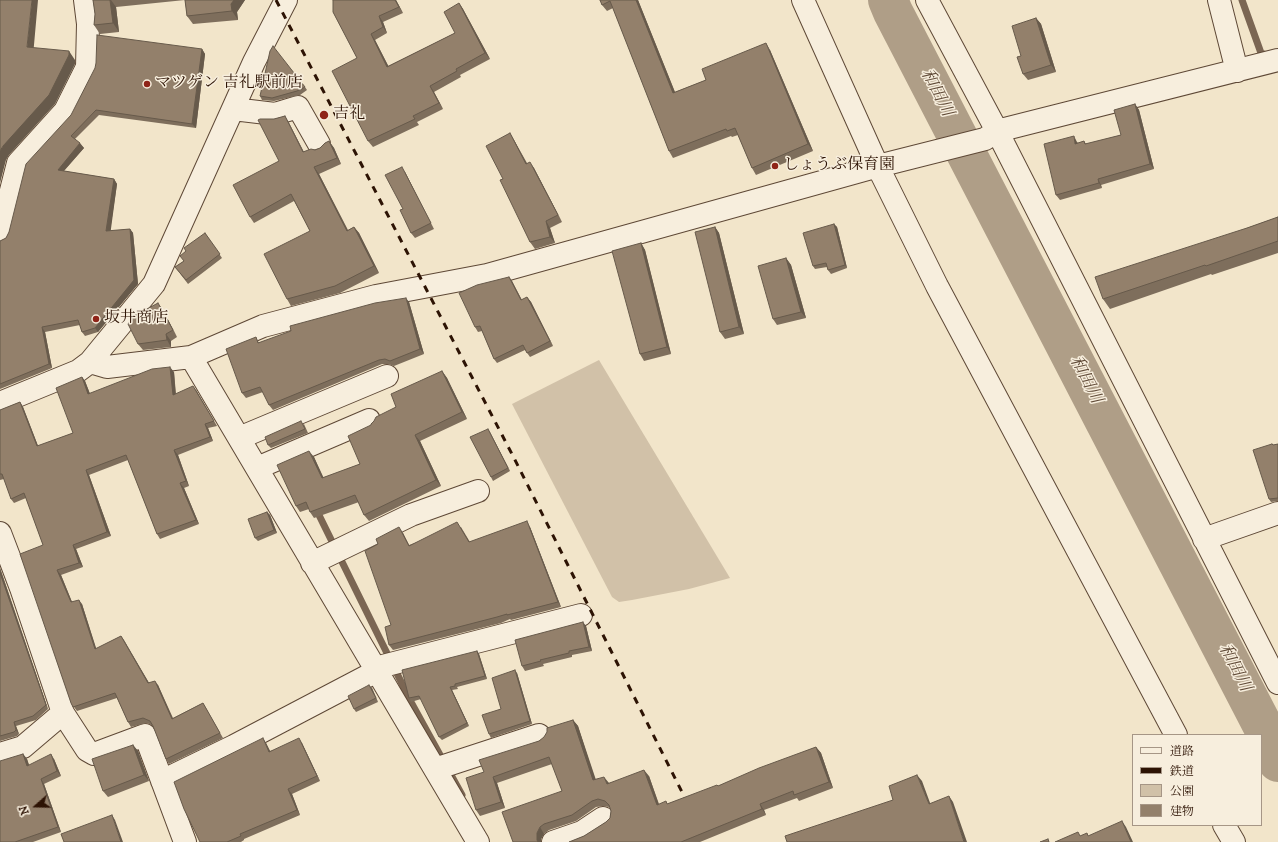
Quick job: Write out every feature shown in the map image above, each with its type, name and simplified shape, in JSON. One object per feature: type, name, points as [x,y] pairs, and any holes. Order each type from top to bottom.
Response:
[{"type":"street","points":[[0,234],[18,163],[65,111],[87,68],[88,24],[85,0]]},
{"type":"street","points":[[0,403],[78,371],[90,362],[154,284],[254,62],[286,0]]},
{"type":"street","points":[[803,0],[941,293],[1175,734]]},
{"type":"street","points":[[927,0],[991,135],[1204,539],[1278,683]]},
{"type":"street","points":[[1219,0],[1237,71]]},
{"type":"street","points":[[90,362],[107,367],[191,357],[264,326],[376,296],[487,275],[991,135],[1278,60]]},
{"type":"street","points":[[233,108],[275,114],[298,107],[319,144]]},
{"type":"street","points":[[191,357],[478,842]]},
{"type":"street","points":[[239,438],[387,376]]},
{"type":"street","points":[[256,468],[369,420]]},
{"type":"street","points":[[312,563],[411,515],[478,491]]},
{"type":"street","points":[[1204,539],[1278,513]]},
{"type":"street","points":[[0,533],[4,555],[22,588],[63,713],[87,750],[94,754],[145,735],[185,842]]},
{"type":"street","points":[[162,781],[234,746],[376,669],[581,615]]},
{"type":"street","points":[[0,754],[23,747],[63,713]]},
{"type":"street","points":[[435,769],[539,735]]},
{"type":"street","points":[[553,842],[582,832],[603,818]]},
{"type":"street","points":[[1225,826],[1234,842]]},
{"type":"green space","points":[[599,360],[730,578],[689,589],[632,600],[619,602],[612,597],[512,404]]},
{"type":"building","points":[[0,0],[32,0],[27,47],[69,51],[69,55],[49,95],[0,151]]},
{"type":"building","points":[[93,0],[110,0],[113,23],[94,25],[95,14]]},
{"type":"building","points":[[185,0],[234,0],[231,4],[232,11],[187,16]]},
{"type":"building","points":[[333,0],[395,0],[399,7],[379,16],[383,27],[371,34],[387,67],[455,33],[444,12],[459,3],[485,53],[456,69],[457,71],[430,86],[439,103],[413,116],[415,119],[368,141],[332,71],[357,58],[333,12]]},
{"type":"building","points":[[600,0],[636,0],[673,93],[706,80],[702,69],[766,43],[808,144],[752,168],[735,128],[727,131],[726,129],[669,151],[610,1],[602,5]]},
{"type":"building","points":[[1036,18],[1051,65],[1023,74],[1017,57],[1021,56],[1012,26]]},
{"type":"building","points":[[97,35],[202,49],[192,124],[96,110],[71,136],[80,143],[58,170],[114,179],[106,231],[130,229],[134,280],[95,328],[82,332],[78,320],[42,327],[49,364],[0,384],[0,241],[6,238],[9,232],[26,164],[71,115],[95,68]]},
{"type":"building","points":[[273,46],[305,87],[297,91],[272,98],[260,96],[270,51]]},
{"type":"building","points":[[1135,104],[1150,164],[1098,179],[1099,183],[1056,195],[1044,144],[1074,136],[1075,144],[1084,141],[1085,144],[1121,135],[1114,110]]},
{"type":"building","points":[[285,116],[303,152],[320,148],[329,141],[337,158],[314,167],[347,231],[354,227],[374,266],[335,286],[287,299],[264,254],[310,231],[291,194],[250,217],[233,185],[279,161],[258,120],[274,119]]},
{"type":"building","points":[[510,133],[526,164],[530,162],[558,215],[546,221],[550,237],[530,242],[500,180],[503,179],[486,146]]},
{"type":"building","points":[[402,167],[431,223],[411,233],[400,210],[403,209],[385,175]]},
{"type":"building","points":[[1278,217],[1278,241],[1103,299],[1095,277]]},
{"type":"building","points":[[834,224],[845,265],[828,270],[826,263],[813,266],[803,233]]},
{"type":"building","points":[[715,227],[739,327],[720,332],[695,232]]},
{"type":"building","points":[[205,233],[220,254],[186,280],[175,267],[184,261],[180,256],[186,251],[184,248]]},
{"type":"building","points":[[641,243],[667,347],[640,354],[612,251]]},
{"type":"building","points":[[786,258],[801,312],[773,319],[758,266]]},
{"type":"building","points":[[509,277],[521,300],[527,297],[550,341],[527,353],[523,345],[494,359],[480,326],[475,327],[459,293],[477,285]]},
{"type":"building","points":[[406,298],[420,349],[390,361],[385,359],[379,360],[269,405],[260,387],[242,393],[226,349],[256,337],[258,343],[291,331],[290,326],[375,303]]},
{"type":"building","points":[[158,303],[173,330],[166,334],[167,340],[138,344],[128,324],[134,316]]},
{"type":"building","points":[[170,367],[173,395],[193,386],[214,421],[205,424],[210,437],[174,450],[186,481],[180,483],[196,520],[157,534],[126,455],[86,470],[107,532],[73,545],[79,563],[57,570],[71,602],[79,600],[95,649],[121,636],[148,683],[155,681],[172,719],[203,703],[220,733],[166,759],[150,721],[143,718],[128,722],[115,693],[73,707],[71,703],[20,554],[43,545],[24,493],[11,499],[2,474],[0,474],[0,410],[20,402],[37,446],[73,433],[56,388],[82,377],[88,394],[152,369]]},
{"type":"building","points":[[442,371],[462,412],[415,435],[436,480],[364,515],[355,495],[310,512],[306,502],[296,506],[277,465],[309,451],[322,478],[360,464],[348,436],[371,425],[376,417],[396,407],[391,394]]},
{"type":"building","points":[[301,421],[305,429],[268,445],[265,437]]},
{"type":"building","points":[[488,429],[508,468],[491,477],[470,437]]},
{"type":"building","points":[[1272,444],[1278,444],[1278,498],[1269,499],[1253,450]]},
{"type":"building","points":[[267,512],[274,530],[255,538],[248,519]]},
{"type":"building","points":[[527,521],[558,602],[389,645],[385,627],[391,625],[365,551],[378,544],[376,539],[399,527],[409,546],[457,522],[469,542]]},
{"type":"building","points":[[0,573],[46,705],[33,716],[14,722],[16,730],[14,732],[0,736]]},
{"type":"building","points":[[583,622],[589,647],[569,651],[569,653],[522,666],[515,640]]},
{"type":"building","points":[[477,651],[485,676],[455,684],[455,686],[450,687],[467,723],[439,737],[419,696],[409,698],[402,670]]},
{"type":"building","points":[[515,670],[530,721],[489,734],[482,715],[501,709],[492,678]]},
{"type":"building","points":[[369,685],[376,698],[354,709],[348,696]]},
{"type":"building","points":[[573,720],[593,780],[604,777],[607,784],[644,770],[657,805],[666,801],[667,804],[717,785],[718,786],[759,768],[816,747],[829,782],[794,795],[793,791],[760,804],[762,809],[681,842],[569,842],[584,836],[610,818],[611,811],[609,805],[605,801],[598,799],[592,801],[572,815],[544,824],[540,827],[537,833],[538,842],[513,842],[502,812],[562,791],[549,757],[493,777],[501,802],[476,810],[466,778],[484,772],[479,760],[539,741],[544,737],[547,732],[547,728]]},
{"type":"building","points":[[263,738],[269,752],[299,738],[317,776],[288,789],[297,810],[240,834],[241,836],[227,842],[200,842],[184,809],[174,782]]},
{"type":"building","points":[[133,745],[144,775],[103,791],[92,759]]},
{"type":"building","points":[[23,754],[27,766],[51,754],[57,771],[41,779],[58,827],[15,842],[0,842],[0,761]]},
{"type":"building","points":[[917,775],[929,804],[949,796],[964,842],[787,842],[785,836],[893,800],[889,786]]},
{"type":"building","points":[[112,815],[121,842],[64,842],[61,834]]},
{"type":"building","points":[[1122,821],[1131,842],[1055,842],[1078,832],[1080,836],[1087,833],[1088,836]]},
{"type":"building","points":[[1048,839],[1049,842],[1040,842]]},
{"type":"waterway","name":"和田川","points":[[888,0],[1268,736],[1278,762]]},
{"type":"waterway","points":[[1242,0],[1261,53],[1270,56]]},
{"type":"waterway","points":[[316,509],[412,704],[462,795]]},
{"type":"railway","points":[[276,0],[514,458],[682,792],[688,807]]},
{"type":"place","name":"マツゲン 吉礼駅前店","points":[[147,84]]},
{"type":"place","name":"吉礼","points":[[324,115]]},
{"type":"place","name":"しょうぶ保育園","points":[[775,166]]},
{"type":"place","name":"坂井商店","points":[[96,319]]}]
